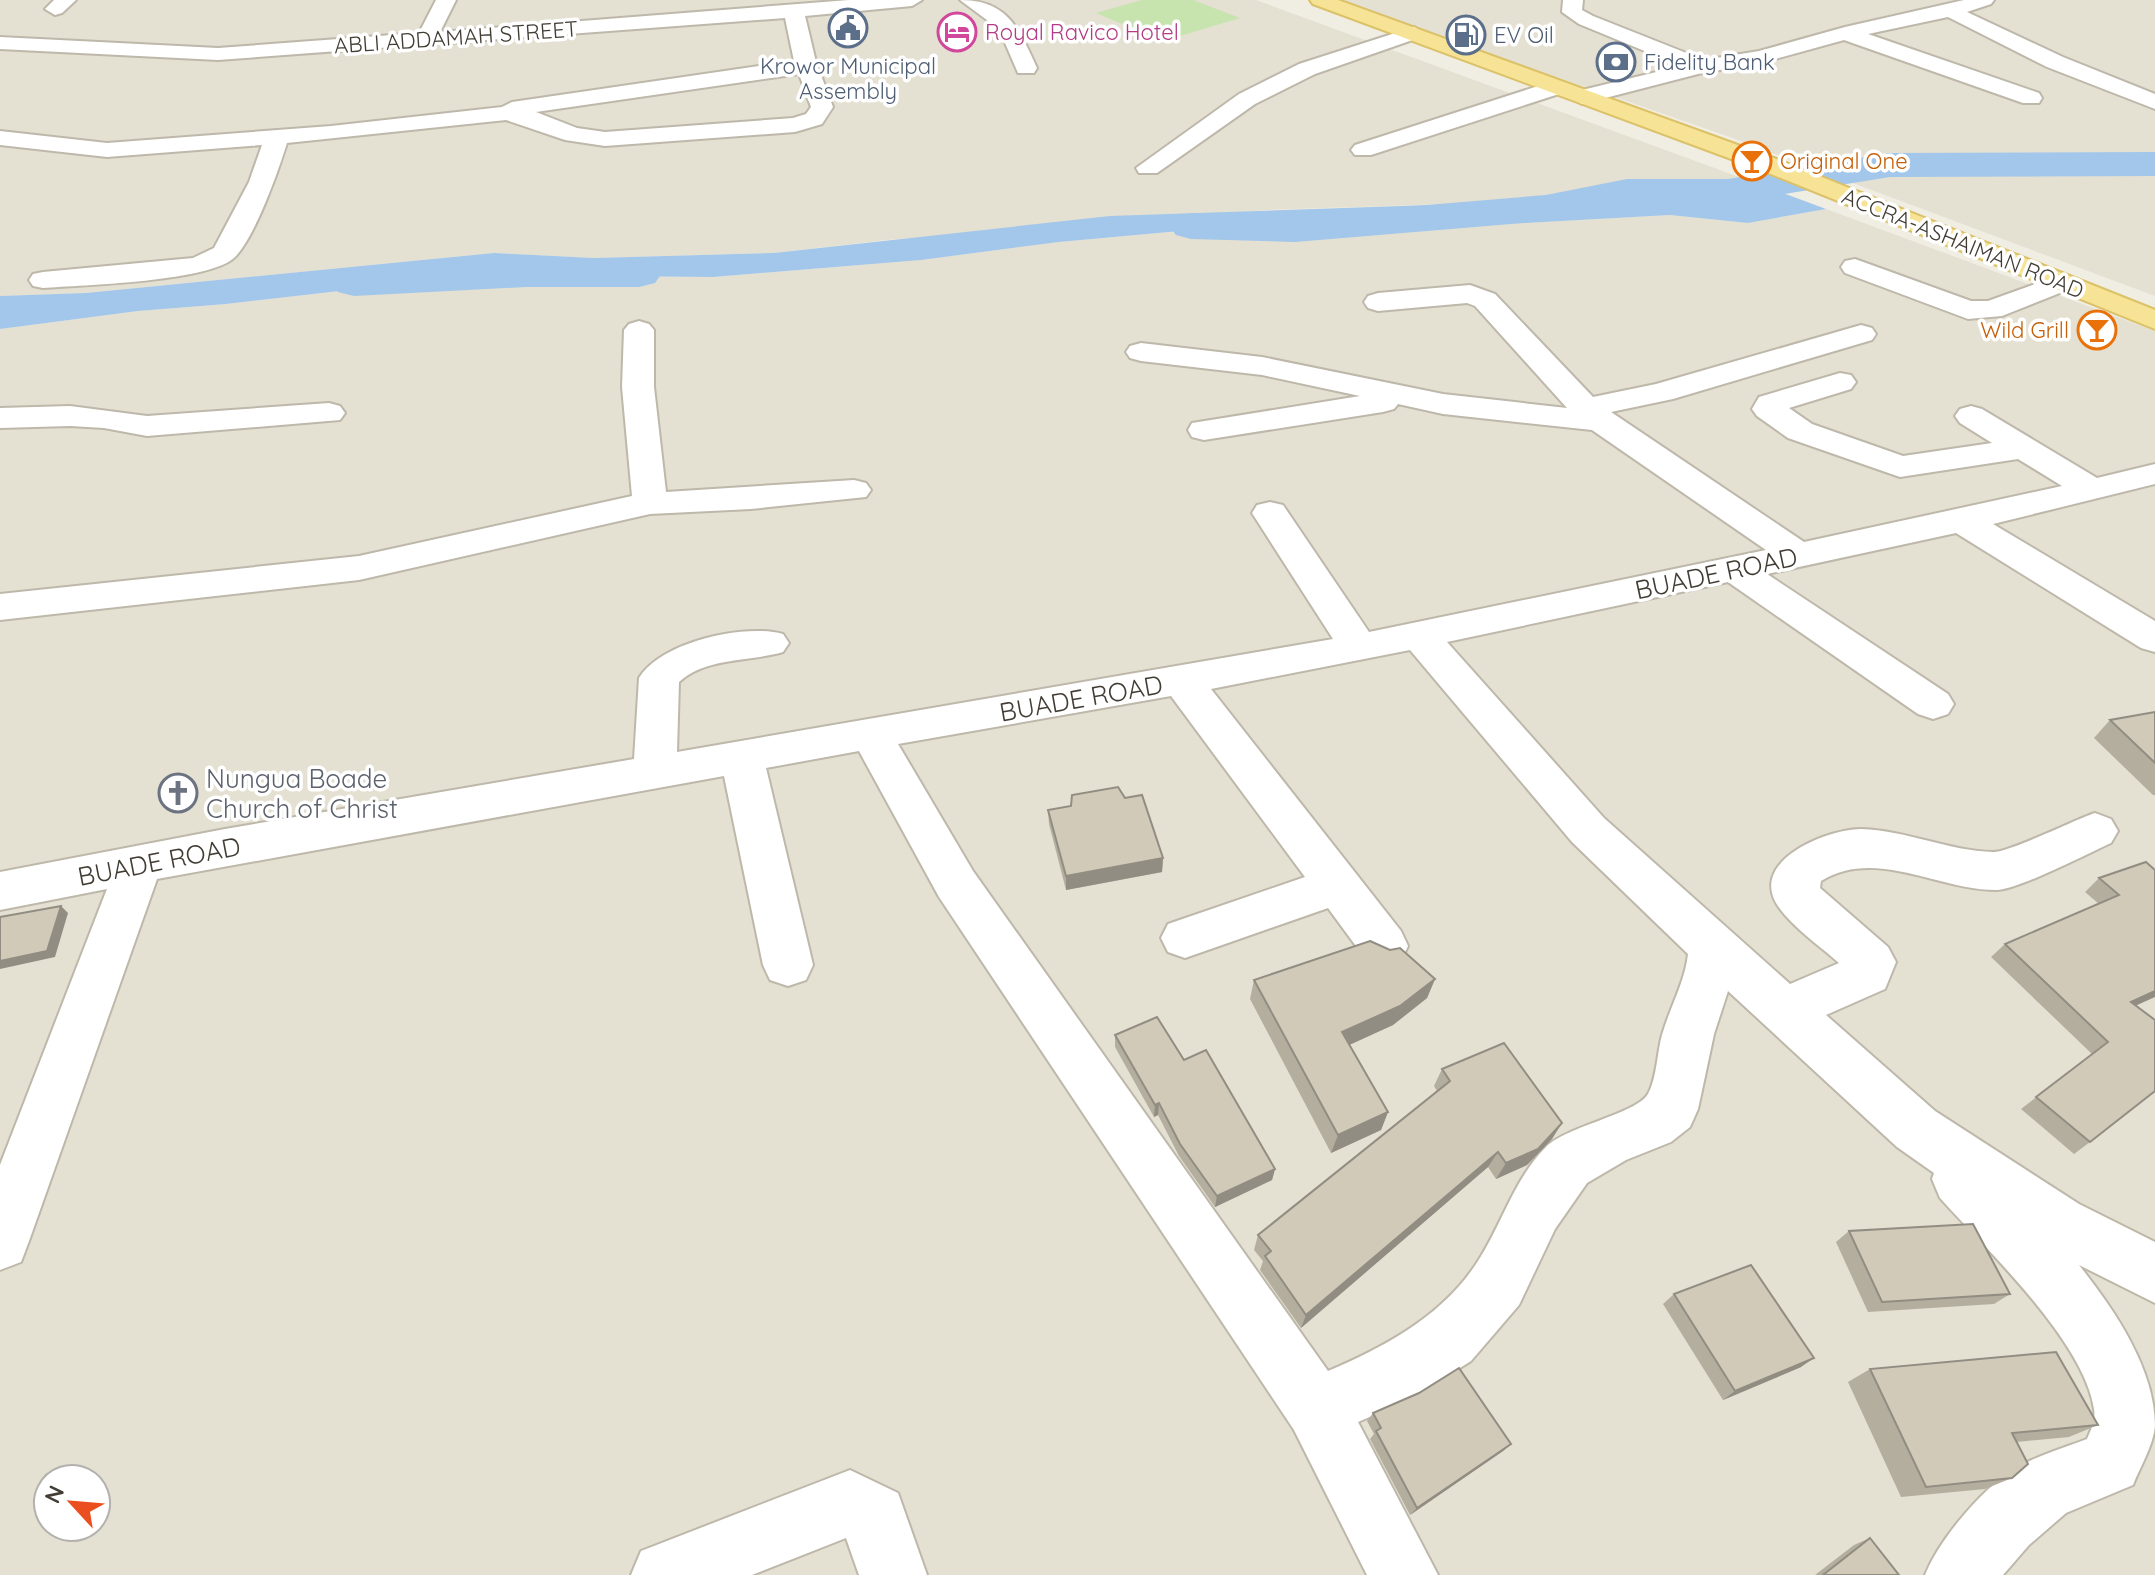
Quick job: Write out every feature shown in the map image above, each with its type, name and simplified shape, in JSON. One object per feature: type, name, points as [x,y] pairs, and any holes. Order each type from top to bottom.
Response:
[{"type":"main road","name":"ACCRA-ASHAIMAN ROAD","points":[[1320,0],[1770,165],[2155,320]]},
{"type":"street","points":[[426,40],[446,0]]},
{"type":"street","points":[[696,0],[717,18]]},
{"type":"street","name":"ABLI ADDAMAH STREET","points":[[0,43],[218,54],[717,18],[912,0]]},
{"type":"street","points":[[970,0],[1008,26],[1036,33]]},
{"type":"street","points":[[1573,0],[1572,12],[1586,20],[1702,67]]},
{"type":"street","points":[[1582,97],[1702,67],[1761,57],[1845,33],[1950,11],[1984,0]]},
{"type":"street","points":[[490,113],[522,115],[573,135],[605,139],[795,125],[814,119],[822,107],[807,66],[794,11]]},
{"type":"street","points":[[1872,11],[1898,20]]},
{"type":"street","points":[[1950,11],[2055,62],[2155,102]]},
{"type":"street","points":[[1008,26],[1026,68]]},
{"type":"street","points":[[1148,168],[1247,99],[1307,69],[1414,33]]},
{"type":"street","points":[[1845,33],[2031,98]]},
{"type":"street","points":[[0,138],[107,150],[277,137],[490,113],[685,72],[807,66]]},
{"type":"street","points":[[1363,150],[1557,87]]},
{"type":"street","points":[[43,280],[199,266],[225,253],[262,182],[277,137]]},
{"type":"street","points":[[1855,267],[1968,310],[1981,311],[2060,283]]},
{"type":"street","points":[[1378,302],[1470,294],[1485,300],[1594,414],[1798,555]]},
{"type":"street","points":[[639,330],[638,387],[650,503]]},
{"type":"street","points":[[1141,352],[1262,366],[1406,398],[1594,414],[1861,334]]},
{"type":"street","points":[[1840,382],[1770,404],[1768,409],[1800,431],[1900,467],[2025,448]]},
{"type":"street","points":[[1204,430],[1406,398]]},
{"type":"street","points":[[0,418],[70,416],[147,426],[178,426],[329,413]]},
{"type":"street","points":[[1971,416],[2093,490]]},
{"type":"street","name":"BUADE ROAD","points":[[0,891],[1359,648],[1962,521],[2155,474]]},
{"type":"street","points":[[0,607],[359,568],[650,503],[751,499],[854,490]]},
{"type":"street","points":[[1270,513],[1359,648]]},
{"type":"street","points":[[1962,521],[2155,639]]},
{"type":"street","points":[[1736,570],[1933,704]]},
{"type":"street","points":[[1419,635],[1588,830],[1916,1129],[2083,1318],[2111,1365],[2127,1413],[2110,1462],[2043,1489],[2005,1521],[1959,1575]]},
{"type":"street","points":[[655,773],[659,678],[667,668],[684,659],[769,643]]},
{"type":"street","points":[[1181,679],[1384,946]]},
{"type":"street","points":[[872,736],[956,884],[1316,1408],[1404,1575]]},
{"type":"street","points":[[742,758],[788,965]]},
{"type":"street","points":[[1784,1010],[1867,974],[1871,962],[1796,895],[1799,871],[1820,858],[1859,847],[1998,872],[2095,831]]},
{"type":"street","points":[[0,1241],[139,865]]},
{"type":"street","points":[[1185,938],[1338,885]]},
{"type":"street","points":[[1316,1408],[1389,1377],[1449,1339],[1498,1284],[1535,1209],[1567,1164],[1607,1142],[1652,1124],[1671,1109],[1688,1034],[1711,969],[1713,947]]},
{"type":"street","points":[[1916,1129],[2059,1224],[2155,1273]]},
{"type":"street","points":[[665,1575],[850,1503],[874,1517],[893,1575]]},
{"type":"shaded area","points":[[0,0],[1256,0],[1783,193],[1266,210],[886,240],[774,253],[594,258],[494,253],[86,293],[0,296]]},
{"type":"shaded area","points":[[1335,0],[2155,0],[2155,296],[1730,137]]},
{"type":"shaded area","points":[[1826,209],[2155,331],[2155,1575],[0,1575],[0,329],[138,311],[436,280],[490,270],[596,276],[713,277],[921,260],[1059,242],[1180,231],[1525,223],[1670,215],[1748,223]]},
{"type":"green space","points":[[1142,0],[1193,0],[1240,18],[1163,41],[1096,13]]},
{"type":"water","points":[[1783,193],[1826,209],[1748,223],[1670,215],[1525,223],[1180,231],[1059,242],[921,260],[713,277],[596,276],[490,270],[436,280],[138,311],[0,329],[0,296],[86,293],[494,253],[594,258],[774,253],[1110,216]]},
{"type":"building","points":[[2155,712],[2155,763],[2110,720]]},
{"type":"building","points":[[1118,787],[1125,798],[1142,795],[1163,858],[1066,876],[1048,810],[1071,806],[1072,795]]},
{"type":"building","points":[[2146,862],[2155,870],[2155,991],[2131,1002],[2155,1020],[2155,1091],[2090,1142],[2036,1097],[2108,1042],[2005,944],[2119,895],[2099,878]]},
{"type":"building","points":[[61,906],[47,951],[0,961],[0,917]]},
{"type":"building","points":[[1370,941],[1390,950],[1400,948],[1435,979],[1400,1006],[1342,1032],[1388,1112],[1338,1135],[1254,980]]},
{"type":"building","points":[[1157,1017],[1184,1060],[1206,1050],[1275,1169],[1217,1196],[1180,1144],[1159,1103],[1155,1105],[1115,1035]]},
{"type":"building","points":[[1504,1043],[1562,1123],[1538,1149],[1506,1163],[1498,1152],[1306,1315],[1265,1256],[1271,1251],[1258,1235],[1450,1081],[1442,1069]]},
{"type":"building","points":[[1973,1224],[2010,1294],[1882,1302],[1849,1231]]},
{"type":"building","points":[[1751,1265],[1814,1358],[1735,1391],[1674,1294]]},
{"type":"building","points":[[2056,1352],[2098,1425],[2012,1433],[2028,1464],[2012,1478],[1926,1487],[1870,1369]]},
{"type":"building","points":[[1459,1368],[1511,1444],[1417,1508],[1376,1431],[1381,1428],[1373,1413],[1419,1393]]},
{"type":"building","points":[[1870,1538],[1899,1575],[1823,1575]]},
{"type":"waterway","points":[[1191,226],[1295,229],[1546,208],[1627,191],[1728,191],[1890,165],[2155,164]]},
{"type":"waterway","points":[[354,282],[526,273],[639,273]]},
{"type":"place","name":"Krowor Municipal Assembly","points":[[848,28]]},
{"type":"place","name":"Royal Ravico Hotel","points":[[957,32]]},
{"type":"place","name":"EV Oil","points":[[1466,35]]},
{"type":"place","name":"Fidelity Bank","points":[[1616,62]]},
{"type":"place","name":"Original One","points":[[1752,161]]},
{"type":"place","name":"Wild Grill","points":[[2097,330]]},
{"type":"place","name":"Nungua Boade Church of Christ","points":[[178,793]]}]
